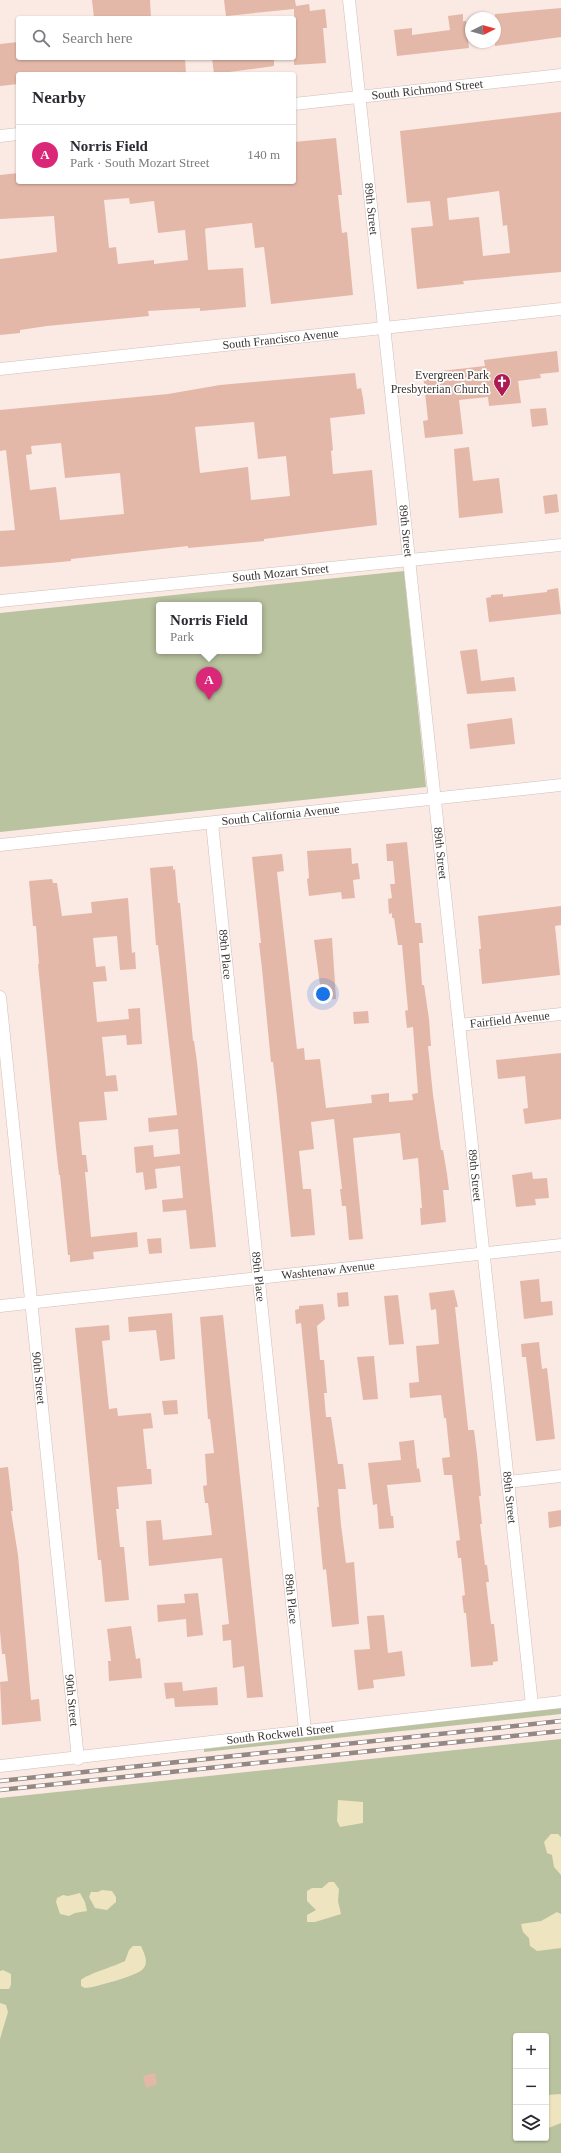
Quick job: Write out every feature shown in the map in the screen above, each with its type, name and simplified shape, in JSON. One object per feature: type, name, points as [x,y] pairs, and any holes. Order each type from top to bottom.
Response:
[{"type":"street","name":"89th Street","points":[[349,0],[532,1705]]},
{"type":"street","name":"South Richmond Street","points":[[296,104],[561,75]]},
{"type":"street","points":[[0,136],[16,134]]},
{"type":"street","name":"South Francisco Avenue","points":[[0,369],[561,309]]},
{"type":"street","name":"South Mozart Street","points":[[0,601],[561,545]]},
{"type":"street","name":"South California Avenue","points":[[0,845],[561,785]]},
{"type":"street","name":"89th Place","points":[[212,823],[304,1730]]},
{"type":"street","name":"90th Street","points":[[0,997],[78,1759]]},
{"type":"street","name":"Fairfield Avenue","points":[[459,1025],[561,1014]]},
{"type":"street","name":"Washtenaw Avenue","points":[[0,1306],[561,1245]]},
{"type":"street","points":[[508,1482],[561,1476]]},
{"type":"street","name":"South Rockwell Street","points":[[0,1766],[78,1759],[304,1730],[561,1702]]},
{"type":"green space","points":[[404,571],[426,787],[0,832],[0,613]]},
{"type":"green space","points":[[561,1707],[561,1714],[204,1752],[204,1749]]},
{"type":"green space","points":[[561,1739],[561,2153],[0,2153],[0,1798]]},
{"type":"sand","points":[[338,1800],[363,1802],[363,1823],[340,1827],[337,1821]]},
{"type":"sand","points":[[551,1834],[558,1834],[561,1837],[561,1875],[554,1867],[552,1855],[547,1853],[544,1842]]},
{"type":"sand","points":[[329,1882],[334,1882],[339,1889],[338,1901],[341,1914],[315,1922],[307,1922],[307,1915],[316,1910],[307,1901],[307,1891],[312,1888],[322,1888]]},
{"type":"sand","points":[[102,1890],[112,1891],[116,1897],[116,1902],[107,1910],[95,1908],[89,1897],[91,1892],[98,1892]]},
{"type":"sand","points":[[80,1893],[85,1902],[87,1911],[75,1913],[69,1916],[60,1914],[56,1902],[57,1898],[63,1895],[68,1896]]},
{"type":"sand","points":[[557,1912],[561,1914],[561,1948],[537,1951],[530,1946],[529,1938],[523,1932],[521,1924],[541,1921]]},
{"type":"sand","points":[[133,1946],[141,1946],[145,1955],[146,1964],[142,1970],[106,1984],[85,1988],[81,1986],[81,1980],[84,1978],[125,1961],[129,1950]]},
{"type":"sand","points":[[3,1970],[11,1974],[11,1985],[9,1989],[0,1989],[0,1971]]},
{"type":"sand","points":[[0,2003],[6,2005],[8,2012],[0,2039]]},
{"type":"sand","points":[[561,2094],[561,2123],[549,2128],[549,2105],[549,2095]]},
{"type":"building","points":[[92,0],[150,0],[151,16],[94,16]]},
{"type":"building","points":[[224,0],[295,0],[296,6],[309,4],[310,11],[325,9],[327,28],[323,28],[326,63],[294,65],[294,60],[296,60],[296,16],[294,16],[294,9],[226,16]]},
{"type":"building","points":[[561,8],[561,37],[501,45],[501,13]]},
{"type":"building","points":[[463,14],[463,21],[465,21],[465,48],[469,48],[397,56],[394,30],[412,28],[412,35],[450,30],[448,16]]},
{"type":"building","points":[[16,42],[16,60],[185,60],[186,72],[16,72],[16,84],[0,86],[0,44]]},
{"type":"building","points":[[212,60],[274,60],[274,66],[229,72],[214,72]]},
{"type":"building","points":[[561,112],[561,272],[463,281],[464,284],[417,289],[411,228],[433,226],[430,201],[407,203],[400,131]],"holes":[[[499,191],[503,226],[507,225],[510,253],[483,256],[479,217],[449,220],[447,198]]]},
{"type":"building","points":[[336,138],[342,195],[338,195],[342,233],[347,232],[353,295],[271,304],[264,247],[255,248],[252,223],[205,229],[208,270],[243,268],[246,307],[200,311],[200,308],[148,311],[149,316],[47,326],[20,330],[20,333],[0,335],[0,259],[57,252],[54,216],[0,219],[0,175],[16,173],[16,184],[296,184],[296,142]],"holes":[[[129,198],[130,204],[154,201],[158,233],[185,230],[188,260],[154,264],[154,260],[118,264],[116,247],[109,248],[104,200]]]},
{"type":"building","name":"Evergreen Park Presbyterian Church","points":[[557,351],[559,372],[540,374],[541,378],[518,381],[521,403],[489,406],[488,397],[459,400],[463,434],[425,438],[423,421],[428,420],[423,373],[485,366],[484,360]]},
{"type":"building","points":[[355,373],[357,389],[361,388],[365,414],[330,418],[333,450],[331,451],[333,474],[372,470],[377,525],[264,539],[264,541],[188,548],[188,546],[71,559],[71,561],[0,567],[0,531],[15,530],[6,450],[0,451],[0,410],[168,394],[220,385]],"holes":[[[254,422],[258,459],[286,456],[290,496],[251,500],[248,467],[200,473],[195,427]],[[61,443],[65,478],[120,473],[124,514],[60,520],[56,487],[30,490],[26,455],[32,454],[31,446]]]},
{"type":"building","points":[[546,408],[548,425],[532,427],[530,409]]},
{"type":"building","points":[[469,447],[473,481],[499,478],[503,513],[459,518],[454,449]]},
{"type":"building","points":[[557,494],[559,512],[545,514],[543,496]]},
{"type":"building","points":[[558,588],[561,614],[489,622],[486,598],[491,597],[491,595],[503,594],[503,597],[547,592],[547,590]]},
{"type":"building","points":[[477,649],[481,681],[514,677],[516,691],[467,694],[460,651]]},
{"type":"building","points":[[512,718],[515,744],[470,749],[467,724]]},
{"type":"building","points":[[407,842],[415,923],[421,923],[423,943],[419,943],[422,985],[424,985],[429,1019],[431,1046],[428,1046],[433,1095],[441,1150],[443,1150],[449,1190],[443,1190],[446,1222],[421,1225],[420,1208],[422,1208],[418,1158],[403,1160],[400,1133],[353,1138],[363,1239],[349,1240],[346,1206],[342,1206],[340,1189],[342,1189],[334,1119],[311,1122],[314,1149],[299,1151],[303,1189],[311,1189],[315,1235],[291,1237],[273,1062],[271,1062],[252,857],[282,854],[284,871],[277,872],[297,1049],[304,1048],[305,1060],[320,1059],[326,1108],[372,1103],[371,1095],[389,1093],[389,1102],[413,1100],[412,1094],[418,1093],[413,1027],[407,1028],[405,1011],[408,1010],[402,945],[398,945],[394,918],[392,918],[392,913],[389,914],[388,899],[392,898],[390,884],[395,884],[393,861],[387,861],[386,844]]},
{"type":"building","points":[[351,848],[352,864],[358,863],[360,879],[353,880],[355,898],[342,899],[341,892],[309,896],[307,879],[309,878],[307,851]]},
{"type":"building","points":[[173,866],[173,870],[175,869],[178,903],[180,903],[193,1041],[197,1062],[216,1247],[190,1249],[186,1210],[163,1212],[162,1200],[183,1198],[180,1166],[155,1169],[157,1188],[145,1190],[143,1172],[136,1173],[134,1147],[153,1145],[154,1157],[180,1154],[178,1129],[149,1132],[148,1118],[177,1115],[158,945],[156,945],[150,868]]},
{"type":"building","points":[[52,879],[53,883],[57,883],[62,916],[92,913],[91,902],[128,898],[132,953],[135,952],[136,969],[120,970],[117,936],[93,938],[96,967],[105,966],[107,981],[93,982],[97,1022],[129,1019],[128,1009],[140,1008],[142,1044],[127,1045],[126,1035],[102,1037],[106,1076],[116,1075],[118,1091],[104,1092],[107,1120],[79,1122],[82,1155],[86,1155],[88,1172],[85,1172],[91,1237],[137,1232],[138,1247],[93,1252],[94,1259],[70,1262],[56,1148],[38,964],[36,926],[33,926],[29,881]]},
{"type":"building","points":[[561,906],[561,925],[555,926],[560,975],[482,984],[478,916]]},
{"type":"building","points":[[332,938],[336,999],[322,1000],[314,940]]},
{"type":"building","points":[[368,1011],[369,1023],[354,1024],[353,1012]]},
{"type":"building","points":[[561,1053],[561,1119],[525,1124],[523,1109],[528,1108],[525,1076],[498,1079],[496,1060]]},
{"type":"building","points":[[532,1172],[533,1179],[547,1178],[549,1198],[535,1199],[536,1205],[516,1207],[512,1175]]},
{"type":"building","points":[[161,1238],[162,1253],[149,1254],[147,1239]]},
{"type":"building","points":[[539,1279],[541,1302],[552,1301],[553,1315],[524,1319],[520,1281]]},
{"type":"building","points":[[454,1290],[458,1307],[455,1307],[468,1430],[474,1430],[477,1454],[481,1496],[479,1496],[482,1524],[480,1524],[485,1565],[487,1565],[489,1582],[486,1582],[491,1624],[494,1624],[498,1661],[493,1662],[493,1665],[471,1667],[466,1613],[464,1613],[462,1596],[465,1595],[461,1558],[458,1558],[456,1541],[460,1540],[452,1475],[444,1475],[442,1458],[450,1457],[446,1418],[444,1418],[441,1395],[410,1398],[409,1383],[419,1382],[416,1346],[439,1344],[436,1309],[431,1310],[429,1293]]},
{"type":"building","points":[[348,1292],[349,1306],[338,1307],[337,1293]]},
{"type":"building","points":[[398,1295],[404,1344],[389,1345],[384,1296]]},
{"type":"building","points":[[323,1304],[325,1319],[317,1326],[320,1360],[324,1360],[327,1393],[324,1393],[326,1417],[331,1417],[338,1464],[343,1464],[346,1489],[338,1489],[341,1525],[346,1563],[354,1562],[359,1624],[332,1627],[326,1569],[323,1570],[317,1507],[319,1507],[301,1323],[296,1324],[295,1310],[299,1309],[299,1306]]},
{"type":"building","points":[[172,1313],[175,1359],[160,1361],[156,1330],[129,1332],[128,1317]]},
{"type":"building","points":[[223,1315],[263,1697],[247,1698],[244,1666],[233,1668],[231,1640],[223,1641],[222,1625],[229,1624],[222,1558],[149,1566],[146,1521],[161,1520],[163,1540],[212,1535],[208,1503],[205,1503],[203,1486],[207,1485],[205,1454],[214,1453],[210,1419],[208,1419],[200,1317]]},
{"type":"building","points":[[109,1325],[110,1340],[102,1341],[109,1409],[117,1408],[118,1416],[151,1413],[153,1428],[143,1429],[147,1469],[151,1469],[152,1484],[117,1487],[119,1509],[116,1509],[120,1547],[124,1547],[129,1600],[105,1602],[101,1560],[98,1560],[75,1328]]},
{"type":"building","points":[[539,1342],[542,1369],[547,1368],[555,1439],[536,1441],[526,1357],[522,1357],[521,1344]]},
{"type":"building","points":[[374,1356],[378,1399],[363,1400],[357,1357]]},
{"type":"building","points":[[177,1400],[178,1414],[164,1415],[162,1401]]},
{"type":"building","points":[[414,1440],[417,1469],[419,1468],[421,1482],[387,1485],[394,1528],[379,1529],[377,1504],[373,1505],[368,1463],[401,1460],[399,1442]]},
{"type":"building","points":[[8,1467],[13,1511],[11,1511],[18,1555],[31,1700],[39,1699],[41,1721],[2,1725],[0,1682],[8,1681],[5,1654],[2,1654],[0,1631],[0,1468]]},
{"type":"building","points":[[561,1510],[561,1526],[549,1528],[548,1512]]},
{"type":"building","points":[[198,1593],[203,1635],[187,1637],[186,1619],[158,1622],[157,1605],[185,1603],[184,1594]]},
{"type":"building","points":[[384,1615],[388,1653],[402,1651],[405,1676],[373,1680],[374,1688],[358,1690],[354,1650],[370,1649],[367,1616]]},
{"type":"building","points":[[131,1626],[136,1659],[140,1658],[142,1678],[109,1681],[108,1661],[111,1661],[107,1629]]},
{"type":"building","points":[[182,1682],[183,1691],[217,1687],[218,1705],[175,1707],[174,1698],[166,1699],[164,1683]]},
{"type":"building","points":[[155,2073],[157,2084],[146,2088],[143,2076]]},
{"type":"railway","points":[[0,1781],[561,1721]]},
{"type":"railway","points":[[0,1790],[561,1731]]},
{"type":"place","name":"Evergreen Park Presbyterian Church","points":[[502,397]]},
{"type":"place","name":"Norris Field","points":[[209,700]]}]
